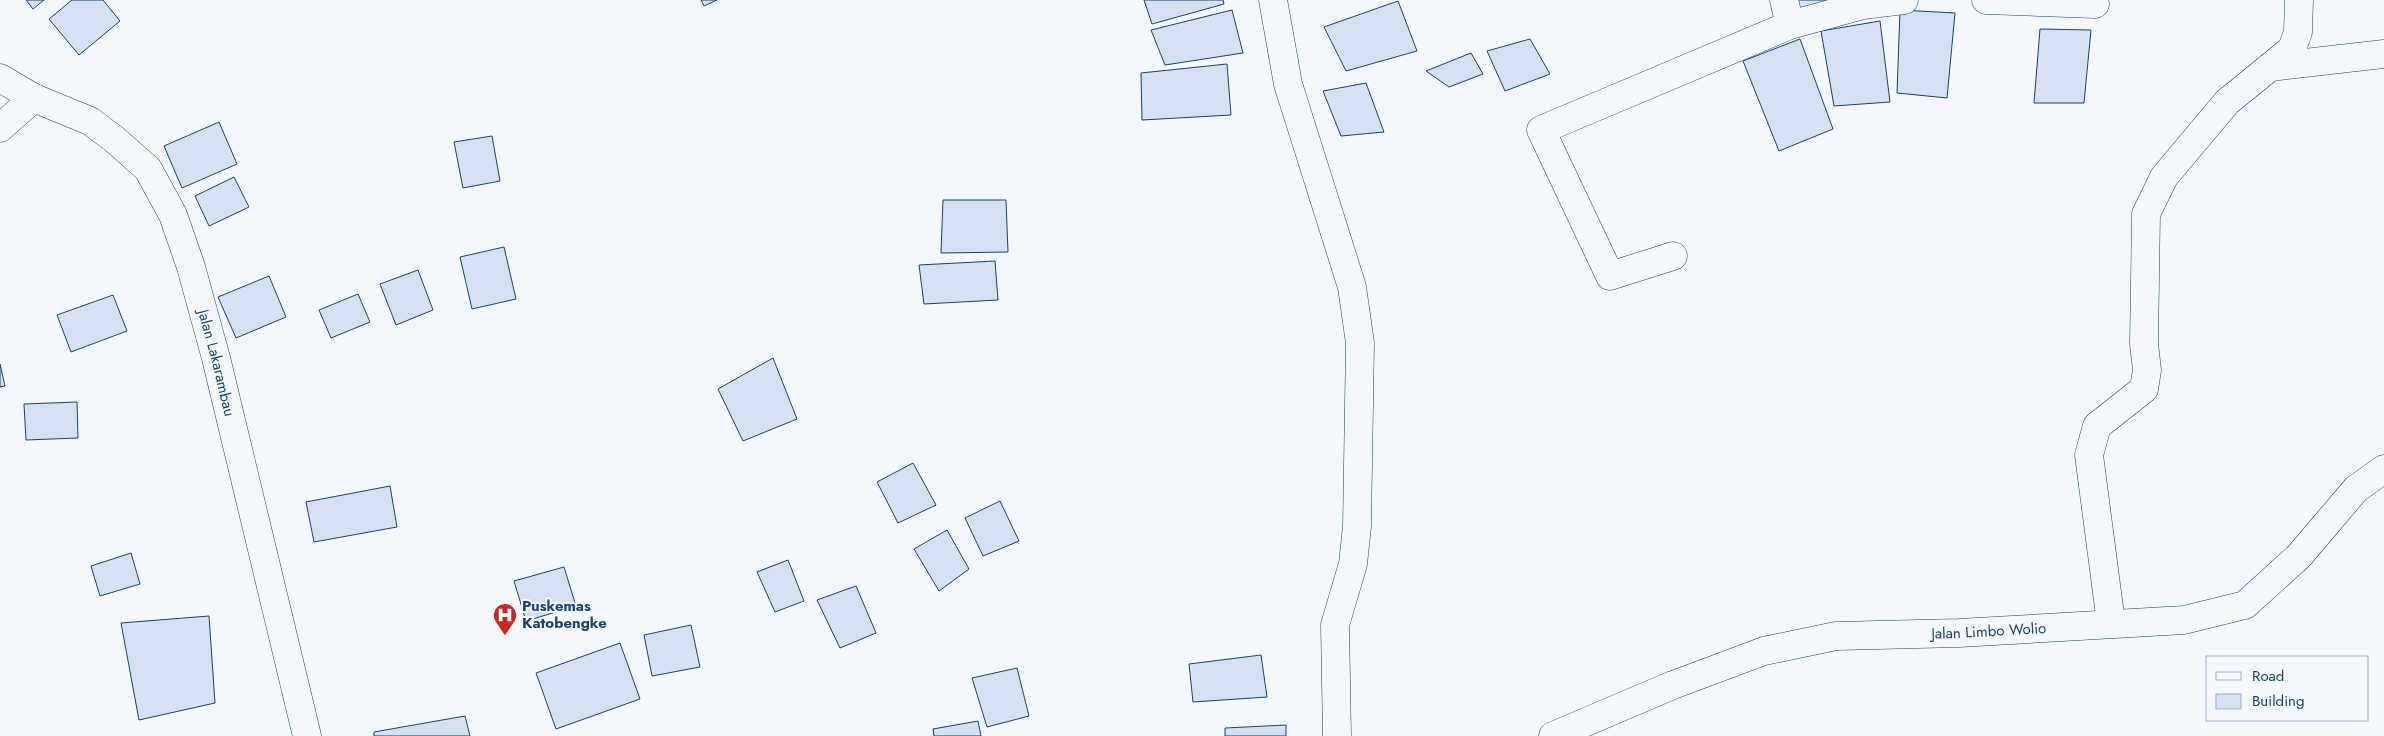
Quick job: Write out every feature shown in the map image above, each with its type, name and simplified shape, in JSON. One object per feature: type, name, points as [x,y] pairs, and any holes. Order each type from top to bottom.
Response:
[{"type":"street","points":[[1273,0],[1288,84],[1352,287],[1360,343],[1357,526],[1353,564],[1335,625],[1337,736]]},
{"type":"street","points":[[1673,256],[1610,276],[1541,130],[1787,12],[1904,0]]},
{"type":"street","points":[[1986,0],[2095,4]]},
{"type":"street","points":[[2111,624],[2088,455],[2097,426],[2144,389],[2147,370],[2144,344],[2146,214],[2164,177],[2195,138],[2227,102],[2292,49],[2298,32],[2299,0]]},
{"type":"street","points":[[2270,67],[2384,54]]},
{"type":"street","name":"Jalan Lakarambau","points":[[0,78],[34,98],[90,121],[114,140],[148,170],[173,215],[191,267],[216,358],[307,736]]},
{"type":"street","points":[[0,128],[34,98]]},
{"type":"street","name":"Jalan Limbo Wolio","points":[[1553,736],[1673,685],[1764,651],[1836,636],[1959,632],[2184,620],[2244,605],[2299,556],[2356,489],[2384,469]]},
{"type":"building","points":[[26,0],[44,0],[33,9]]},
{"type":"building","points":[[72,0],[103,0],[120,21],[79,55],[49,19]]},
{"type":"building","points":[[701,0],[717,0],[704,6]]},
{"type":"building","points":[[1144,0],[1223,0],[1224,4],[1152,24]]},
{"type":"building","points":[[1797,0],[1839,0],[1799,10]]},
{"type":"building","points":[[1398,1],[1417,51],[1346,71],[1324,27]]},
{"type":"building","points":[[1232,10],[1243,53],[1165,65],[1151,30]]},
{"type":"building","points":[[1900,10],[1955,13],[1947,98],[1897,93]]},
{"type":"building","points":[[1880,21],[1890,102],[1834,106],[1821,31]]},
{"type":"building","points":[[2040,29],[2091,30],[2084,103],[2034,103]]},
{"type":"building","points":[[1530,39],[1550,74],[1505,91],[1487,51]]},
{"type":"building","points":[[1800,39],[1833,129],[1779,151],[1743,61]]},
{"type":"building","points":[[1471,53],[1483,74],[1449,87],[1426,71]]},
{"type":"building","points":[[1227,64],[1231,115],[1142,120],[1141,73]]},
{"type":"building","points":[[1366,83],[1384,132],[1341,136],[1323,91]]},
{"type":"building","points":[[219,122],[237,164],[182,188],[164,146]]},
{"type":"building","points":[[492,136],[500,181],[463,188],[454,142]]},
{"type":"building","points":[[234,177],[249,207],[209,226],[195,196]]},
{"type":"building","points":[[943,200],[1006,200],[1008,252],[941,253]]},
{"type":"building","points":[[504,247],[516,299],[472,309],[460,257]]},
{"type":"building","points":[[995,261],[998,300],[924,304],[919,265]]},
{"type":"building","points":[[418,270],[433,310],[396,325],[380,284]]},
{"type":"building","points":[[269,276],[286,317],[236,338],[218,297]]},
{"type":"building","points":[[358,294],[370,322],[331,338],[319,310]]},
{"type":"building","points":[[113,295],[127,331],[71,352],[57,315]]},
{"type":"building","points":[[773,358],[797,419],[743,441],[718,389]]},
{"type":"building","points":[[0,364],[5,386],[0,387]]},
{"type":"building","points":[[77,402],[78,438],[26,440],[24,404]]},
{"type":"building","points":[[913,463],[936,505],[898,523],[877,482]]},
{"type":"building","points":[[390,486],[397,527],[314,542],[306,502]]},
{"type":"building","points":[[1000,501],[1019,541],[983,556],[965,518]]},
{"type":"building","points":[[947,530],[969,569],[939,591],[914,549]]},
{"type":"building","points":[[131,553],[140,584],[100,596],[91,566]]},
{"type":"building","points":[[788,560],[804,601],[775,612],[757,572]]},
{"type":"building","points":[[564,567],[576,606],[526,621],[514,581]]},
{"type":"building","points":[[856,586],[876,633],[840,648],[817,600]]},
{"type":"building","points":[[209,616],[215,703],[139,720],[121,623]]},
{"type":"building","points":[[691,625],[700,667],[652,676],[644,635]]},
{"type":"building","points":[[620,643],[640,699],[556,729],[536,673]]},
{"type":"building","points":[[1261,655],[1267,697],[1193,702],[1189,664]]},
{"type":"building","points":[[1017,668],[1029,716],[987,727],[972,678]]},
{"type":"building","points":[[465,716],[470,736],[374,736],[374,732]]},
{"type":"building","points":[[978,721],[981,736],[934,736],[933,729]]},
{"type":"building","points":[[1286,725],[1286,736],[1225,736],[1225,728]]},
{"type":"place","name":"Puskemas Katobengke","points":[[505,636]]}]
